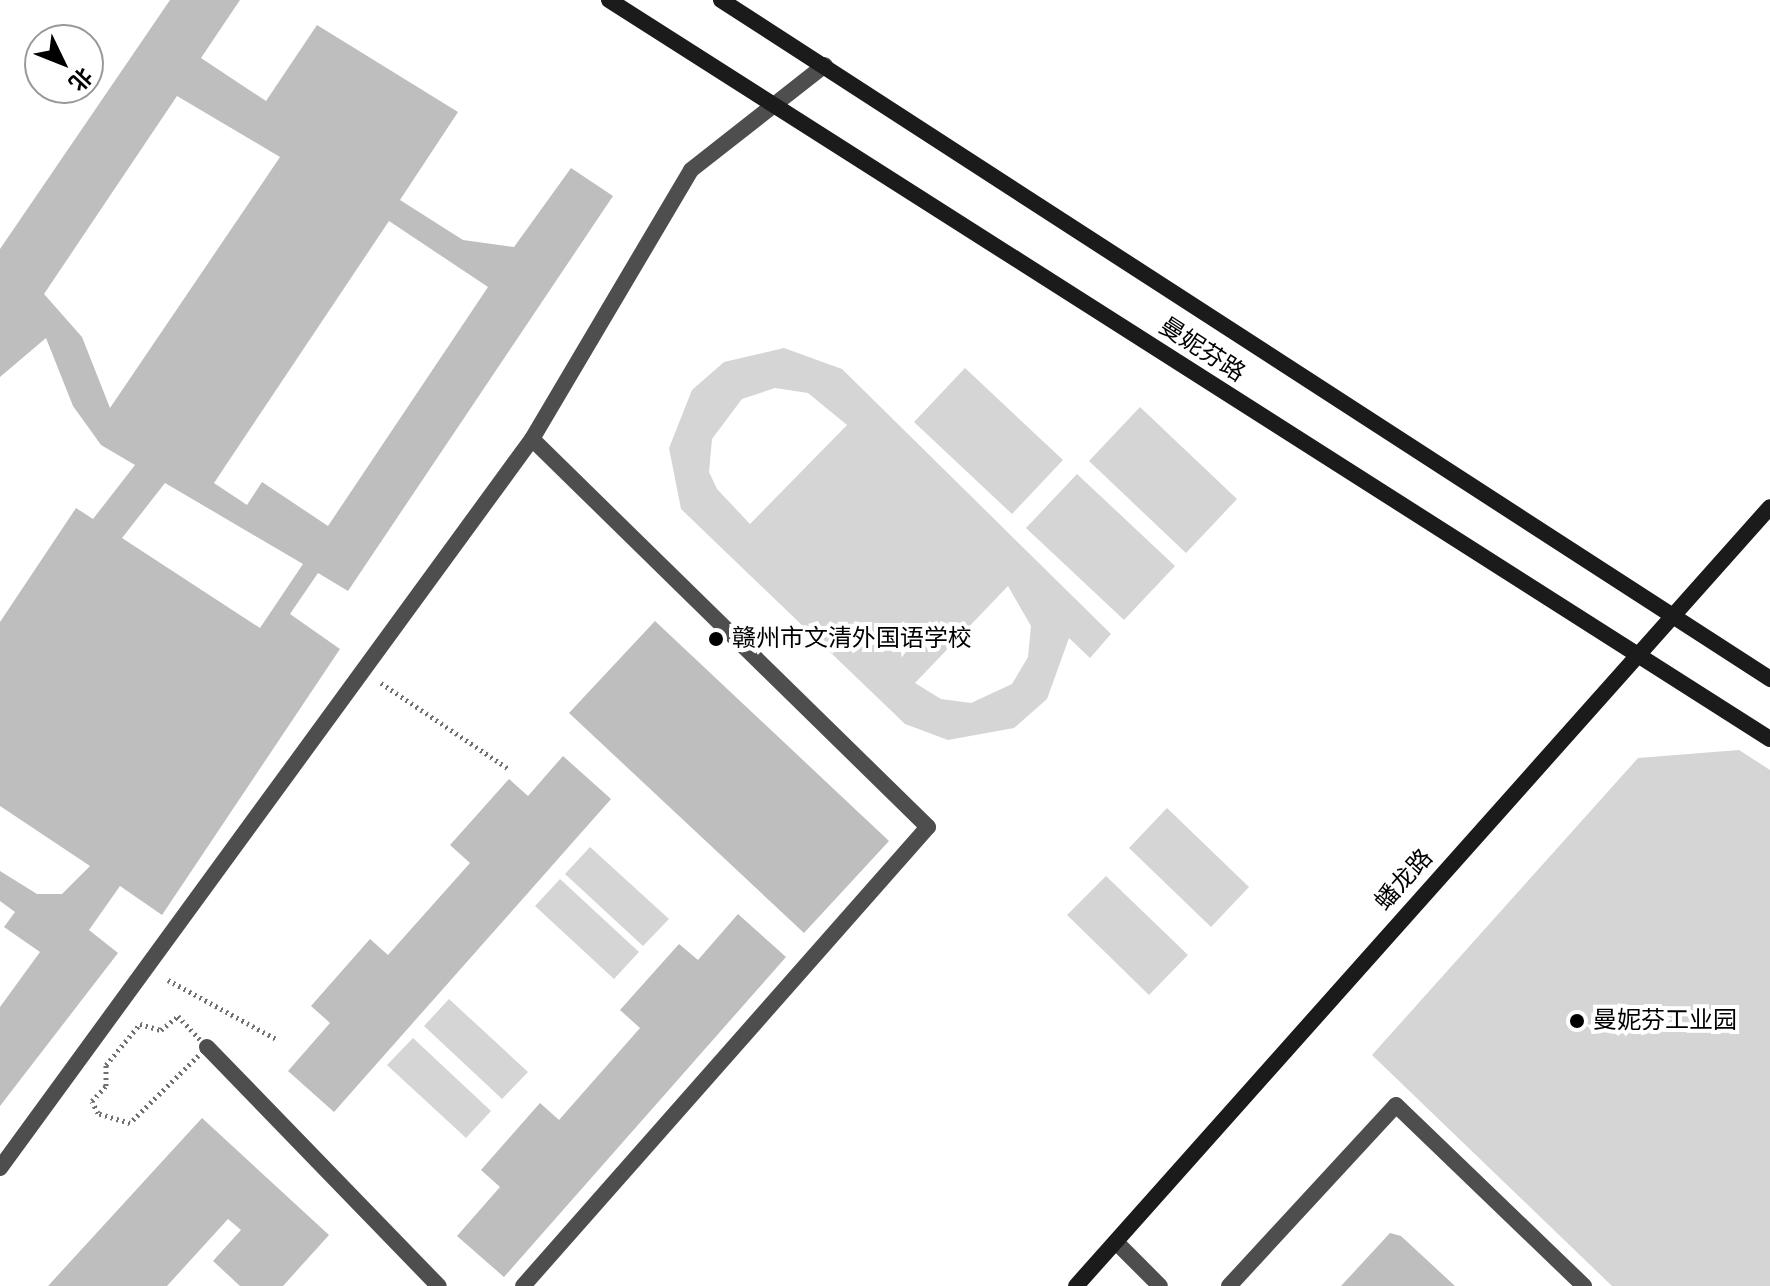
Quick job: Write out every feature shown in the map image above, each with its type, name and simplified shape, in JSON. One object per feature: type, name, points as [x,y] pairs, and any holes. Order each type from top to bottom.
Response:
[{"type":"main road","name":"曼妮芬路","points":[[609,0],[1770,739]]},
{"type":"main road","name":"曼妮芬路","points":[[723,0],[1770,679]]},
{"type":"main road","name":"蟠龙路","points":[[1076,1286],[1770,507]]},
{"type":"street","points":[[0,1168],[149,970],[532,439],[691,170],[825,65]]},
{"type":"street","points":[[523,1286],[928,827],[532,439]]},
{"type":"street","points":[[207,1047],[439,1286]]},
{"type":"street","points":[[1229,1286],[1396,1105],[1584,1286]]},
{"type":"street","points":[[1116,1242],[1160,1286]]},
{"type":"path","points":[[364,672],[509,769]]},
{"type":"path","points":[[149,970],[276,1039]]},
{"type":"path","points":[[178,1016],[207,1047],[130,1123],[98,1113],[92,1101],[106,1086],[106,1065],[140,1024],[161,1030],[178,1016]]},
{"type":"shaded area","points":[[784,348],[842,369],[1111,634],[1090,658],[1069,638],[1047,699],[1014,728],[948,740],[905,724],[681,509],[669,448],[692,390],[724,362]],"holes":[[[775,388],[808,393],[847,425],[750,524],[717,489],[709,472],[712,439],[742,399]],[[1008,586],[1031,626],[1028,657],[1012,684],[971,703],[941,699],[915,683]]]},
{"type":"shaded area","points":[[965,368],[1063,460],[1012,514],[914,422]]},
{"type":"shaded area","points":[[1140,407],[1237,499],[1186,553],[1089,461]]},
{"type":"shaded area","points":[[1077,474],[1175,566],[1124,620],[1026,528]]},
{"type":"shaded area","name":"曼妮芬工业园","points":[[1739,750],[1770,770],[1770,1286],[1612,1286],[1372,1055],[1638,758]]},
{"type":"shaded area","points":[[1167,808],[1249,887],[1211,927],[1129,848]]},
{"type":"shaded area","points":[[590,847],[669,919],[643,946],[565,874]]},
{"type":"shaded area","points":[[1106,876],[1188,955],[1149,995],[1067,915]]},
{"type":"shaded area","points":[[560,879],[639,952],[614,979],[535,906]]},
{"type":"shaded area","points":[[449,999],[528,1072],[502,1099],[424,1026]]},
{"type":"shaded area","points":[[413,1038],[491,1111],[466,1138],[387,1065]]},
{"type":"building","points":[[170,0],[240,0],[201,58],[266,101],[317,25],[458,112],[400,200],[463,240],[514,247],[571,168],[613,196],[348,591],[318,573],[290,614],[340,649],[162,915],[120,886],[89,930],[118,953],[0,1106],[0,1007],[40,952],[4,927],[15,912],[0,901],[0,871],[37,894],[62,894],[90,866],[0,806],[0,622],[76,508],[93,519],[135,465],[101,445],[73,406],[46,338],[0,377],[0,249],[99,104],[104,104],[104,97]],"holes":[[[177,96],[280,157],[110,408],[82,337],[44,294]],[[389,221],[488,287],[328,526],[262,482],[247,505],[214,483]],[[165,483],[303,564],[260,628],[122,538]]]},
{"type":"building","points":[[655,621],[889,841],[804,933],[569,713]]},
{"type":"building","points":[[563,756],[611,799],[334,1112],[288,1071],[330,1023],[311,1006],[370,939],[388,955],[470,863],[450,845],[509,779],[528,796]]},
{"type":"building","points":[[738,914],[786,957],[504,1277],[457,1236],[500,1187],[481,1170],[540,1103],[559,1120],[640,1028],[620,1010],[679,944],[698,960]]},
{"type":"building","points":[[202,1118],[329,1235],[283,1286],[240,1286],[213,1261],[241,1230],[228,1219],[167,1286],[48,1286]]},
{"type":"building","points":[[1390,1233],[1401,1236],[1455,1286],[1341,1286]]},
{"type":"place","name":"赣州市文清外国语学校","points":[[716,639]]},
{"type":"place","name":"曼妮芬工业园","points":[[1577,1021]]}]
